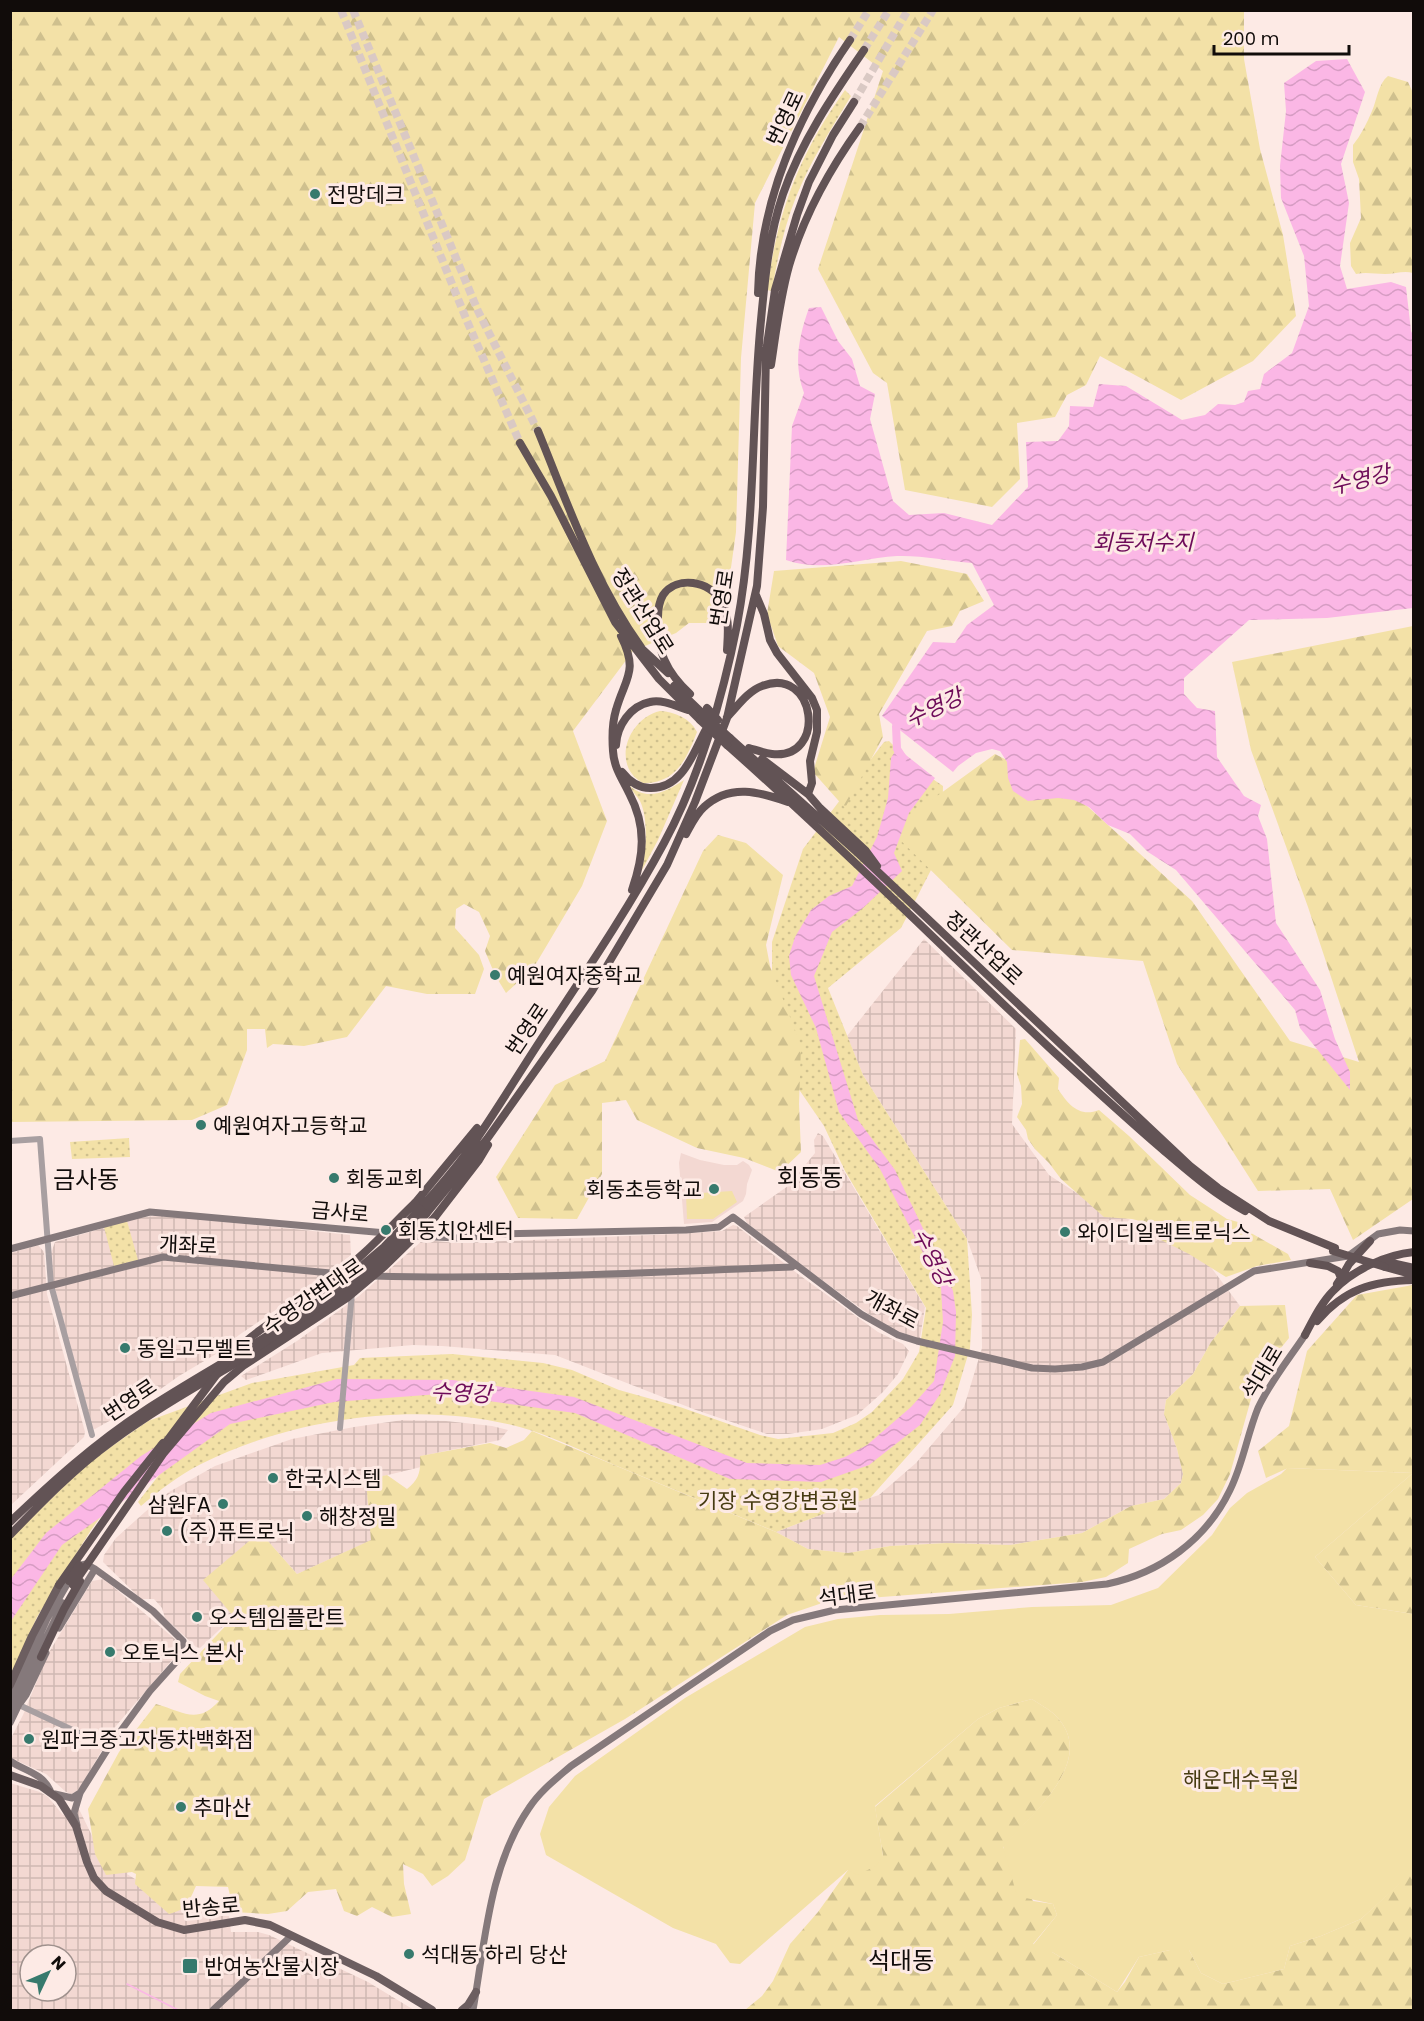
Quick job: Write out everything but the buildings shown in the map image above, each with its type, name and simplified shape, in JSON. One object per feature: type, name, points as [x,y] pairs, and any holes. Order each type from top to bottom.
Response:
[{"type":"highway","name":"번영로","points":[[10,1522],[61,1474],[127,1423],[178,1389],[332,1296],[385,1256],[424,1211],[501,1100],[597,956],[664,842],[680,810],[704,748],[706,714],[726,675],[737,623],[747,554],[757,361],[759,268],[771,204],[798,129],[820,87],[850,40]]},
{"type":"highway","name":"번영로","points":[[757,361],[766,261],[784,192],[814,126],[864,50]]},
{"type":"highway","name":"번영로","points":[[424,1211],[479,1160],[510,1107],[592,991],[667,865],[695,802],[727,718],[756,594],[763,507],[766,352],[775,290],[809,182],[832,135],[854,102]]},
{"type":"highway","name":"번영로","points":[[766,395],[780,306],[797,240],[826,179],[860,127]]},
{"type":"highway","name":"정관산업로","points":[[538,431],[595,568],[632,634],[663,674],[706,714]]},
{"type":"highway","name":"정관산업로","points":[[520,443],[551,496],[615,622],[659,679],[692,712],[706,714]]},
{"type":"highway","points":[[726,675],[729,622],[720,599],[700,584],[687,582],[673,586],[664,594],[659,605],[657,628],[659,649],[667,666],[687,692],[730,738],[919,918],[959,963],[1115,1109],[1215,1193],[1276,1227],[1334,1250],[1386,1264],[1413,1268]]},
{"type":"highway","points":[[756,594],[764,614],[770,640],[777,653],[813,698],[817,710],[817,732],[810,761],[812,783],[808,794]]},
{"type":"highway","points":[[615,622],[626,646],[630,662],[629,678],[614,720],[613,754],[616,772],[639,815],[642,835],[642,857],[628,904]]},
{"type":"highway","points":[[642,649],[687,692]]},
{"type":"highway","points":[[727,718],[761,686],[784,685],[795,690],[803,698],[809,708],[810,719],[803,741],[794,749],[784,753],[772,754],[749,748]]},
{"type":"highway","points":[[692,712],[667,703],[651,702],[639,707],[625,719],[619,731],[616,755],[619,767],[631,782],[647,789],[666,786],[680,776],[689,762],[706,714]]},
{"type":"highway","points":[[706,714],[730,738],[749,748],[808,794],[867,851],[896,890]]},
{"type":"highway","points":[[667,865],[700,811],[714,800],[732,793],[750,790],[796,802]]},
{"type":"highway","name":"정관산업로","points":[[796,802],[896,890],[919,918],[966,955],[1190,1166],[1218,1188],[1269,1221],[1334,1250]]},
{"type":"highway","points":[[71,1583],[243,1343],[343,1272],[372,1246],[424,1211]]},
{"type":"highway","name":"수영강변대로","points":[[182,1426],[243,1366],[347,1298],[385,1266],[424,1211]]},
{"type":"highway","points":[[1305,1335],[1349,1264],[1370,1240]]},
{"type":"highway","points":[[1332,1292],[1362,1269],[1389,1257],[1413,1252]]},
{"type":"highway","points":[[1310,1263],[1334,1268],[1341,1278]]},
{"type":"highway","points":[[1386,1264],[1413,1275]]},
{"type":"highway","points":[[1305,1335],[1338,1300],[1350,1292],[1377,1283],[1413,1280]]},
{"type":"highway","name":"번영로","points":[[10,1534],[109,1443],[192,1388],[306,1320],[332,1296]]},
{"type":"highway","points":[[59,1585],[124,1492],[182,1426]]},
{"type":"highway","points":[[41,1657],[81,1580],[182,1426]]},
{"type":"main road","name":"금사로","points":[[10,1249],[150,1212],[404,1236],[458,1238],[501,1234],[710,1228],[719,1227],[733,1217],[795,1264]]},
{"type":"main road","name":"개좌로","points":[[10,1296],[164,1257],[333,1274],[467,1277],[792,1267],[795,1264],[874,1323],[898,1335],[1032,1368],[1055,1369],[1103,1362],[1254,1271],[1348,1256],[1378,1234],[1400,1230],[1413,1231]]},
{"type":"main road","name":"석대로","points":[[473,2010],[500,1868],[512,1836],[542,1792],[571,1766],[770,1631],[793,1620],[835,1610],[1107,1584],[1142,1574],[1170,1559],[1191,1542],[1222,1504],[1236,1476],[1261,1403],[1305,1335]]},
{"type":"main road","points":[[32,1636],[76,1567],[86,1564],[153,1611],[183,1641],[185,1652],[150,1691],[109,1747],[80,1793],[74,1813],[78,1830]]},
{"type":"main road","points":[[20,1703],[69,1610],[95,1569]]},
{"type":"main road","points":[[10,1700],[47,1619],[71,1583]]},
{"type":"main road","points":[[10,1712],[71,1583]]},
{"type":"main road","points":[[10,1685],[32,1636],[59,1585]]},
{"type":"main road","points":[[10,1723],[41,1657]]},
{"type":"main road","points":[[10,1761],[37,1775],[46,1782],[51,1792]]},
{"type":"main road","points":[[10,1775],[72,1798],[80,1793]]},
{"type":"main road","name":"반송로","points":[[51,1792],[65,1806],[78,1830],[94,1878],[106,1891],[157,1922],[184,1930],[245,1920],[270,1925],[376,1976],[433,2010]]},
{"type":"main road","points":[[213,2010],[291,1936]]},
{"type":"main road","points":[[462,2010],[468,2006],[476,1992]]},
{"type":"street","points":[[10,1141],[40,1139],[51,1285],[92,1435]]},
{"type":"street","points":[[333,1274],[352,1290]]},
{"type":"street","points":[[340,1428],[354,1275]]},
{"type":"street","points":[[20,1703],[109,1747]]},
{"type":"shaded area","points":[[924,939],[1016,1029],[1012,1124],[1049,1175],[1092,1203],[1198,1250],[1240,1306],[1211,1342],[1193,1374],[1166,1400],[1164,1414],[1177,1449],[1183,1474],[1181,1483],[1164,1499],[1131,1506],[1082,1533],[1010,1545],[947,1543],[890,1546],[848,1553],[808,1549],[776,1532],[879,1495],[916,1463],[964,1407],[982,1348],[981,1278],[967,1239],[863,1075],[847,1036]]},
{"type":"shaded area","points":[[818,1133],[823,1136],[925,1307],[920,1338],[913,1339],[884,1325],[779,1249],[747,1223],[744,1217],[788,1186],[815,1153],[814,1140]]},
{"type":"shaded area","name":"회동초등학교","points":[[681,1153],[724,1165],[737,1165],[743,1161],[749,1165],[752,1170],[743,1201],[712,1222],[684,1224],[679,1163]]},
{"type":"shaded area","points":[[162,1215],[350,1235],[351,1255],[216,1354],[179,1376],[138,1405],[95,1429],[91,1428],[53,1281],[51,1253],[55,1242],[138,1218]]},
{"type":"shaded area","points":[[733,1225],[878,1332],[903,1344],[909,1351],[898,1374],[883,1392],[857,1415],[822,1429],[788,1434],[767,1434],[696,1410],[555,1355],[442,1346],[413,1345],[322,1353],[246,1380],[241,1376],[297,1341],[359,1296],[423,1240],[458,1243],[675,1234],[722,1231]]},
{"type":"shaded area","points":[[38,1245],[44,1252],[47,1294],[85,1432],[84,1437],[11,1505],[11,1253]]},
{"type":"shaded area","points":[[403,1420],[446,1421],[508,1430],[500,1440],[421,1456],[421,1467],[367,1480],[372,1540],[297,1574],[260,1532],[234,1616],[200,1648],[196,1647],[165,1618],[162,1608],[154,1599],[141,1599],[103,1562],[104,1555],[116,1538],[145,1512],[169,1492],[215,1466],[292,1439]]},
{"type":"shaded area","points":[[104,1579],[176,1640],[178,1653],[116,1726],[81,1786],[71,1794],[46,1774],[11,1758],[10,1740],[48,1654],[92,1581]]},
{"type":"shaded area","points":[[10,1783],[40,1792],[48,1797],[63,1815],[78,1807],[96,1844],[129,1871],[127,1874],[135,1879],[205,1903],[210,1910],[215,1909],[218,1916],[229,1916],[231,1932],[258,1932],[269,1935],[368,1982],[414,2010],[11,2010]]},
{"type":"green space","points":[[10,11],[1244,11],[1244,59],[1260,149],[1283,235],[1296,316],[1253,361],[1181,400],[1100,356],[1086,385],[1067,395],[1055,417],[1017,423],[1020,479],[992,507],[905,490],[887,383],[873,373],[818,269],[883,71],[839,37],[755,203],[741,358],[736,532],[727,596],[708,623],[689,623],[676,633],[633,651],[573,731],[607,821],[582,886],[534,967],[506,993],[485,951],[490,936],[479,912],[464,904],[456,909],[455,928],[479,955],[484,969],[475,994],[427,994],[386,986],[347,1037],[304,1046],[273,1044],[267,1048],[265,1029],[247,1029],[247,1050],[227,1105],[192,1120],[11,1122]]},
{"type":"green space","points":[[1388,76],[1408,82],[1413,93],[1413,273],[1356,274],[1351,266],[1350,243],[1361,218],[1359,179],[1353,162],[1353,145],[1366,124],[1380,88]]},
{"type":"green space","points":[[845,90],[851,96],[821,146],[802,184],[784,232],[772,291],[767,290],[777,235],[792,185],[815,138]]},
{"type":"green space","points":[[901,561],[967,574],[984,601],[960,611],[952,626],[927,631],[879,714],[883,737],[845,808],[813,772],[830,717],[814,673],[778,646],[767,614],[774,571]]},
{"type":"green space","points":[[1413,626],[1413,1199],[1353,1240],[1330,1189],[1258,1191],[1177,1064],[1143,961],[1012,950],[890,830],[995,754],[1076,796],[1192,901],[1290,1041],[1359,1062],[1308,907],[1251,750],[1232,662]]},
{"type":"green space","points":[[660,711],[682,717],[697,732],[679,768],[664,779],[643,783],[633,775],[628,766],[627,744],[639,723]]},
{"type":"green space","name":"기장 수영강변공원","points":[[889,741],[915,767],[943,786],[942,834],[931,870],[901,928],[828,988],[863,1075],[967,1239],[972,1315],[970,1348],[953,1405],[870,1498],[776,1532],[533,1431],[493,1421],[451,1415],[408,1414],[364,1417],[321,1424],[278,1434],[238,1447],[185,1473],[141,1506],[138,1502],[176,1453],[113,1500],[91,1530],[37,1617],[11,1678],[11,1538],[88,1463],[148,1421],[252,1383],[354,1365],[360,1358],[452,1354],[543,1363],[572,1370],[619,1390],[778,1439],[833,1433],[856,1423],[872,1412],[903,1379],[919,1352],[926,1308],[845,1171],[824,1126],[772,1050],[772,942],[803,849],[884,742]]},
{"type":"green space","points":[[684,780],[658,840],[641,872],[645,846],[645,817],[640,801],[629,785],[643,793],[650,794],[663,791]]},
{"type":"green space","points":[[718,835],[746,843],[783,875],[766,945],[770,966],[801,1045],[799,1104],[801,1152],[780,1172],[744,1158],[697,1148],[637,1120],[626,1100],[602,1103],[602,1174],[577,1219],[518,1218],[496,1177],[555,1085],[605,1061],[703,851]]},
{"type":"green space","points":[[1025,1039],[1059,1078],[1058,1089],[1070,1104],[1080,1111],[1099,1110],[1190,1195],[1288,1254],[1291,1260],[1257,1266],[1226,1277],[1189,1254],[1157,1238],[1144,1222],[1104,1217],[1061,1179],[1035,1149],[1017,1117],[1022,1104],[1021,1086],[1017,1074],[1020,1040]]},
{"type":"green space","points":[[129,1138],[130,1157],[72,1159],[70,1142]]},
{"type":"green space","points":[[732,1191],[737,1202],[713,1219],[687,1219],[686,1194]]},
{"type":"green space","points":[[127,1221],[138,1260],[114,1266],[104,1227]]},
{"type":"green space","points":[[1413,1285],[1413,1473],[1288,1468],[1266,1478],[1258,1451],[1289,1426],[1307,1351],[1357,1295]]},
{"type":"green space","points":[[1285,1305],[1289,1338],[1260,1374],[1230,1474],[1218,1499],[1203,1515],[1181,1530],[1162,1534],[1129,1549],[1128,1563],[1106,1577],[1082,1582],[828,1601],[787,1615],[625,1719],[484,1799],[465,1860],[448,1876],[432,1886],[423,1874],[403,1864],[404,1884],[411,1914],[392,1917],[372,1907],[357,1916],[344,1911],[336,1889],[308,1892],[287,1911],[268,1914],[234,1912],[228,1887],[196,1886],[187,1904],[180,1910],[169,1914],[135,1884],[136,1874],[132,1872],[106,1875],[95,1854],[88,1809],[119,1752],[156,1704],[182,1713],[197,1715],[204,1713],[219,1701],[178,1682],[180,1674],[234,1617],[203,1580],[260,1532],[297,1574],[371,1540],[366,1480],[387,1475],[407,1489],[418,1475],[420,1456],[490,1443],[506,1448],[524,1440],[532,1431],[776,1532],[808,1549],[848,1553],[890,1546],[947,1543],[1010,1545],[1082,1533],[1131,1506],[1164,1499],[1181,1483],[1183,1474],[1177,1449],[1164,1414],[1166,1400],[1193,1374],[1211,1342],[1240,1306]]},
{"type":"green space","name":"해운대수목원","points":[[1287,1468],[1413,1473],[1315,1557],[1356,1605],[1413,1614],[1414,1871],[1361,1919],[1290,1946],[1284,1969],[1223,1984],[1201,1973],[1189,1950],[1170,1950],[1139,1957],[1117,1992],[1052,1952],[1038,1959],[1033,1945],[1057,1915],[1053,1904],[1017,1896],[1003,1846],[1044,1803],[1066,1768],[1070,1750],[1067,1732],[1055,1715],[1032,1699],[999,1708],[978,1719],[875,1806],[883,1856],[876,1866],[857,1875],[848,1870],[740,1964],[730,1963],[716,1944],[673,1928],[546,1855],[540,1834],[549,1807],[575,1776],[685,1698],[805,1627],[838,1619],[880,1615],[949,1614],[1032,1607],[1111,1605],[1158,1588],[1212,1535],[1230,1508],[1247,1493],[1281,1474]]},
{"type":"green space","points":[[1413,1473],[1413,1614],[1356,1605],[1315,1557]]},
{"type":"green space","points":[[1032,1699],[1055,1715],[1067,1732],[1070,1750],[1066,1768],[1056,1786],[1044,1803],[1003,1847],[1033,1901],[1053,1904],[1057,1915],[1033,1944],[1052,1952],[1117,1992],[1139,1957],[1170,1950],[1189,1950],[1201,1973],[1223,1984],[1284,1969],[1290,1946],[1361,1919],[1413,1871],[1413,2010],[745,2010],[762,1996],[773,1981],[790,1944],[818,1912],[848,1870],[883,1856],[875,1807],[978,1719],[999,1708]]},
{"type":"water","name":"회동저수지","points":[[1347,59],[1365,92],[1341,164],[1349,203],[1340,266],[1347,289],[1391,282],[1406,287],[1413,335],[1413,608],[1327,618],[1249,620],[1184,678],[1184,694],[1197,708],[1215,711],[1217,757],[1244,796],[1261,805],[1258,816],[1267,839],[1276,923],[1320,990],[1335,1039],[1350,1072],[1350,1090],[1300,1028],[1295,1010],[1176,870],[1148,852],[1130,834],[1108,825],[1089,807],[1074,800],[1058,798],[1028,801],[1013,791],[1008,778],[1007,762],[1000,751],[992,749],[976,753],[953,772],[882,716],[933,642],[955,643],[967,625],[994,605],[972,563],[906,556],[827,565],[800,564],[786,560],[792,426],[804,393],[798,361],[802,329],[809,308],[821,307],[838,341],[852,359],[860,386],[875,394],[870,419],[893,501],[909,515],[944,513],[992,525],[1028,487],[1026,442],[1058,441],[1069,426],[1070,406],[1093,407],[1099,384],[1126,386],[1182,420],[1205,415],[1218,404],[1235,405],[1244,402],[1248,391],[1260,389],[1264,374],[1292,353],[1309,306],[1304,256],[1281,198],[1280,166],[1286,111],[1284,83],[1316,61]]},
{"type":"water","name":"수영강","points":[[897,748],[935,778],[909,813],[894,853],[902,871],[863,908],[832,932],[814,976],[858,1120],[895,1170],[953,1291],[956,1312],[955,1356],[940,1394],[920,1425],[869,1465],[821,1482],[730,1479],[575,1413],[439,1394],[334,1402],[230,1424],[62,1545],[11,1621],[11,1579],[46,1533],[141,1456],[211,1413],[337,1379],[453,1380],[574,1397],[747,1463],[820,1465],[845,1457],[867,1445],[911,1407],[934,1381],[943,1322],[941,1288],[880,1169],[839,1112],[816,1028],[791,975],[789,956],[795,937],[811,910],[829,896],[852,886],[877,837],[888,798],[891,758]]},
{"type":"waterway","name":"수영강","points":[[903,758],[897,749],[896,726],[905,722]]},
{"type":"waterway","points":[[127,1984],[178,2010]]},
{"type":"tunnel","points":[[341,10],[467,321],[520,443]]},
{"type":"tunnel","points":[[353,10],[478,311],[538,431]]},
{"type":"tunnel","points":[[850,40],[869,10]]},
{"type":"tunnel","points":[[864,50],[889,10]]},
{"type":"tunnel","points":[[854,102],[908,10]]},
{"type":"tunnel","points":[[860,127],[933,10]]},
{"type":"place","name":"전망데크","points":[[315,194]]},
{"type":"place","name":"예원여자중학교","points":[[495,975]]},
{"type":"place","name":"예원여자고등학교","points":[[201,1125]]},
{"type":"place","name":"회동교회","points":[[334,1178]]},
{"type":"place","name":"회동초등학교","points":[[714,1189]]},
{"type":"place","name":"회동치안센터","points":[[386,1230]]},
{"type":"place","name":"와이디일렉트로닉스","points":[[1065,1232]]},
{"type":"place","name":"동일고무벨트","points":[[125,1348]]},
{"type":"place","name":"한국시스템","points":[[273,1478]]},
{"type":"place","name":"삼원FA","points":[[223,1504]]},
{"type":"place","name":"해창정밀","points":[[307,1516]]},
{"type":"place","name":"(주)퓨트로닉","points":[[167,1531]]},
{"type":"place","name":"오스템임플란트","points":[[197,1617]]},
{"type":"place","name":"오토닉스 본사","points":[[110,1652]]},
{"type":"place","name":"원파크중고자동차백화점","points":[[29,1739]]},
{"type":"place","name":"추마산","points":[[181,1807]]},
{"type":"place","name":"석대동 하리 당산","points":[[409,1954]]},
{"type":"place","name":"반여농산물시장","points":[[190,1966]]},
{"type":"district","name":"회동동","points":[[810,1177]]},
{"type":"district","name":"금사동","points":[[86,1179]]},
{"type":"district","name":"석대동","points":[[901,1960]]}]
